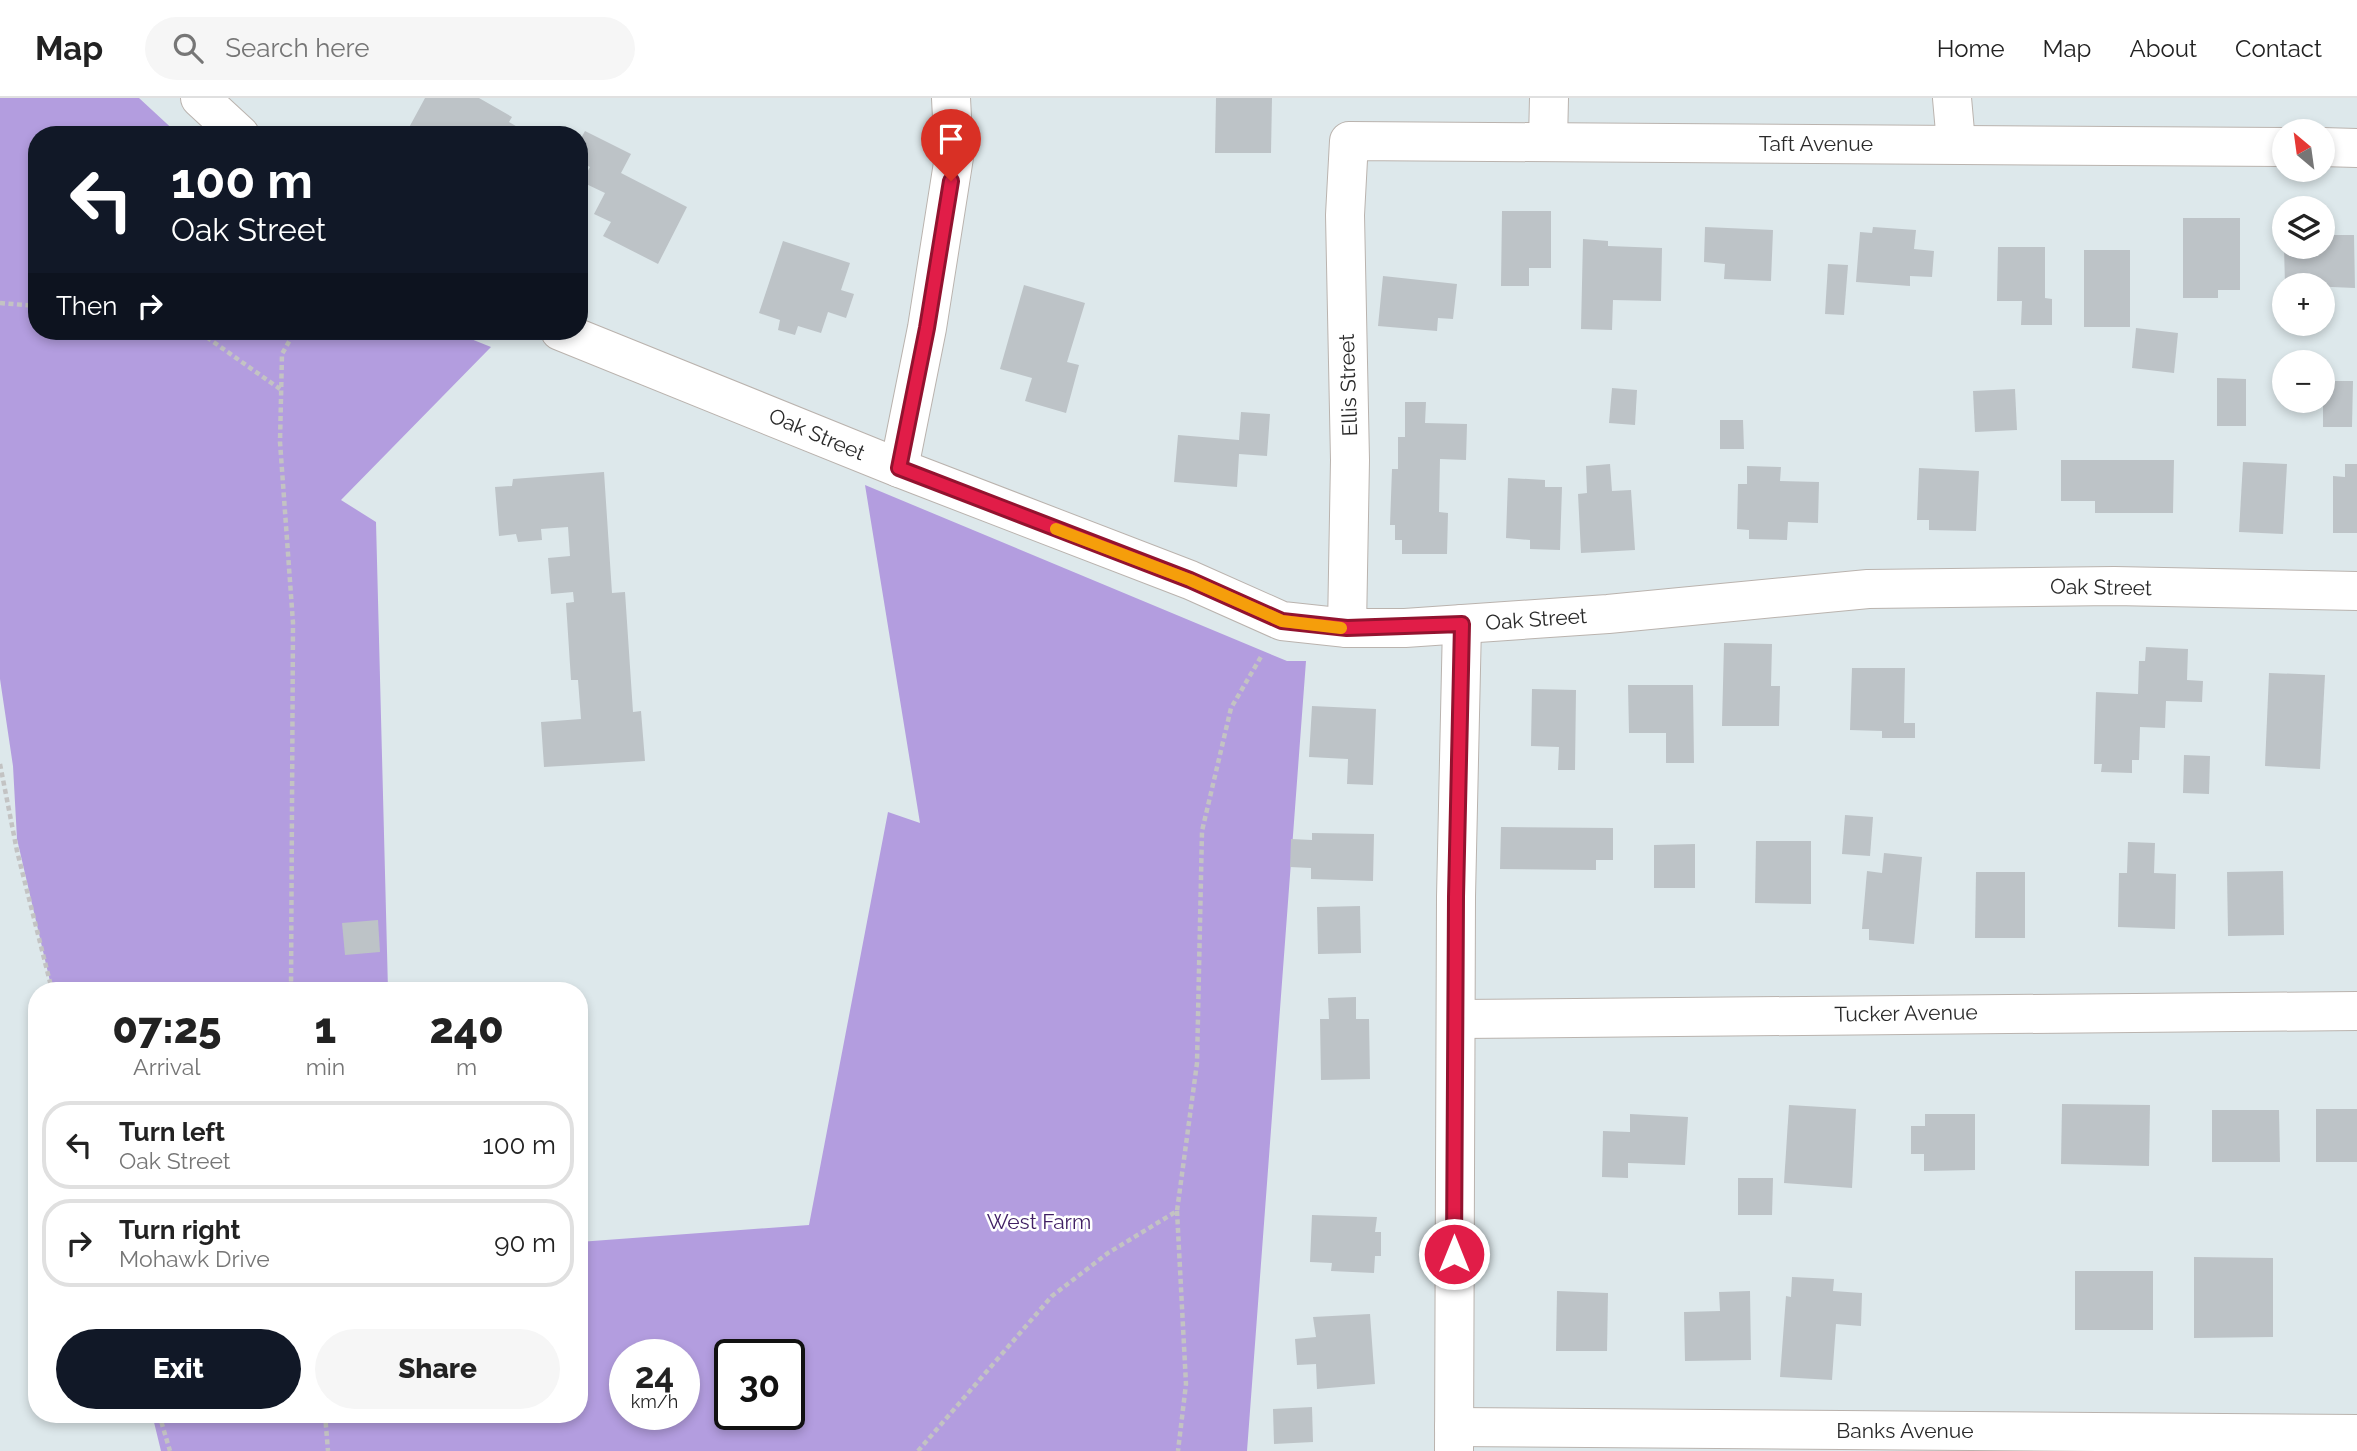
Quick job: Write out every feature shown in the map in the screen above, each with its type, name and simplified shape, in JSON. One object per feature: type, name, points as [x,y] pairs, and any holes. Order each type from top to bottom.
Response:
[{"type":"street","points":[[200,98],[230,126]]},
{"type":"street","points":[[899,468],[927,328],[954,157],[951,98]]},
{"type":"street","points":[[1548,141],[1549,98]]},
{"type":"street","points":[[1952,98],[1956,143]]},
{"type":"street","name":"Taft Avenue","points":[[1349,142],[1956,143],[2272,147]]},
{"type":"street","name":"Ellis Street","points":[[1347,628],[1350,460],[1345,215],[1349,142]]},
{"type":"street","points":[[2335,147],[2357,148]]},
{"type":"street","name":"Oak Street","points":[[582,340],[899,468],[1190,580],[1282,621],[1347,628],[1462,624],[1868,589],[2087,586],[2357,592]]},
{"type":"street","points":[[1454,1439],[1455,1019],[1462,624]]},
{"type":"street","name":"Tucker Avenue","points":[[1455,1019],[2357,1011]]},
{"type":"street","name":"Banks Avenue","points":[[1454,1439],[2357,1434]]},
{"type":"path","points":[[0,303],[28,305]]},
{"type":"path","points":[[211,340],[281,390]]},
{"type":"path","points":[[290,340],[282,354],[280,442],[293,623],[290,982]]},
{"type":"path","points":[[1178,1451],[1186,1384],[1177,1211],[1197,1063],[1202,831],[1231,708],[1282,621]]},
{"type":"path","points":[[0,764],[17,851],[50,982]]},
{"type":"path","points":[[918,1451],[1052,1296],[1108,1253],[1177,1211]]},
{"type":"path","points":[[162,1423],[170,1451]]},
{"type":"path","points":[[325,1423],[328,1451]]},
{"type":"green space","points":[[0,98],[139,98],[169,126],[28,126],[28,340],[474,340],[491,347],[341,500],[376,522],[388,982],[50,982],[17,839],[13,766],[0,679]]},
{"type":"green space","name":"West Farm","points":[[865,485],[1287,661],[1306,661],[1247,1451],[161,1451],[154,1423],[588,1423],[588,1241],[809,1225],[888,812],[920,823]]},
{"type":"building","points":[[425,98],[479,98],[512,117],[509,122],[516,126],[410,126]]},
{"type":"building","points":[[1216,98],[1272,98],[1271,153],[1215,153]]},
{"type":"building","points":[[588,132],[631,154],[621,173],[687,207],[658,264],[603,236],[611,222],[594,214],[605,193],[588,185]]},
{"type":"building","points":[[1502,211],[1551,211],[1551,268],[1529,268],[1529,286],[1501,286]]},
{"type":"building","points":[[2183,218],[2240,218],[2240,290],[2218,290],[2218,298],[2183,298]]},
{"type":"building","points":[[1705,227],[1773,230],[1771,281],[1724,279],[1725,264],[1704,262]]},
{"type":"building","points":[[1873,227],[1916,230],[1914,249],[1934,251],[1932,277],[1910,276],[1910,286],[1856,282],[1860,232],[1872,233]]},
{"type":"building","points":[[2335,235],[2354,235],[2355,288],[2335,287],[2335,273],[2285,273],[2284,259],[2335,259]]},
{"type":"building","points":[[1583,239],[1608,241],[1608,246],[1662,248],[1661,301],[1613,300],[1612,330],[1581,329]]},
{"type":"building","points":[[783,241],[850,263],[841,290],[854,294],[846,318],[828,312],[821,333],[798,326],[795,335],[778,330],[780,320],[759,313]]},
{"type":"building","points":[[1998,247],[2045,247],[2045,298],[2052,299],[2052,325],[2021,325],[2022,301],[1997,301]]},
{"type":"building","points":[[2084,250],[2130,250],[2130,327],[2084,327]]},
{"type":"building","points":[[1828,264],[1848,265],[1844,315],[1825,314]]},
{"type":"building","points":[[1383,276],[1457,284],[1453,319],[1438,318],[1437,331],[1378,326]]},
{"type":"building","points":[[1024,285],[1085,303],[1067,362],[1079,365],[1066,413],[1025,401],[1032,378],[1000,369]]},
{"type":"building","points":[[2136,328],[2178,333],[2174,373],[2132,368]]},
{"type":"building","points":[[2217,378],[2246,379],[2246,426],[2217,426]]},
{"type":"building","points":[[2335,381],[2353,381],[2352,427],[2323,427],[2323,413],[2335,413]]},
{"type":"building","points":[[1612,388],[1637,390],[1635,425],[1609,423]]},
{"type":"building","points":[[2015,389],[2017,430],[1975,432],[1973,391]]},
{"type":"building","points":[[1405,402],[1426,402],[1425,423],[1467,424],[1466,460],[1440,459],[1439,512],[1448,513],[1447,554],[1402,554],[1402,540],[1395,540],[1395,525],[1390,525],[1392,469],[1398,469],[1398,437],[1405,437]]},
{"type":"building","points":[[1241,412],[1270,414],[1267,456],[1239,454],[1237,487],[1174,482],[1178,435],[1239,440]]},
{"type":"building","points":[[1720,420],[1743,420],[1744,449],[1720,449]]},
{"type":"building","points":[[2061,460],[2174,460],[2173,513],[2095,513],[2095,501],[2061,501]]},
{"type":"building","points":[[2243,462],[2287,464],[2283,534],[2239,532]]},
{"type":"building","points":[[1610,464],[1612,491],[1631,490],[1635,550],[1581,553],[1578,494],[1587,493],[1586,466]]},
{"type":"building","points":[[2345,464],[2357,464],[2357,533],[2333,533],[2333,476],[2345,477]]},
{"type":"building","points":[[1747,466],[1781,467],[1780,481],[1819,482],[1818,523],[1788,522],[1787,540],[1749,539],[1749,530],[1737,529],[1738,484],[1747,484]]},
{"type":"building","points":[[1919,468],[1979,471],[1976,531],[1929,530],[1929,520],[1917,520]]},
{"type":"building","points":[[604,472],[612,593],[625,592],[633,712],[641,711],[645,761],[544,767],[541,722],[581,719],[578,680],[571,680],[566,603],[574,602],[573,592],[551,594],[548,558],[570,556],[568,527],[541,529],[542,540],[518,542],[516,534],[499,536],[495,487],[512,486],[513,479]]},
{"type":"building","points":[[1508,478],[1545,480],[1545,487],[1562,487],[1560,550],[1530,549],[1530,540],[1506,538]]},
{"type":"building","points":[[1724,643],[1772,644],[1771,686],[1780,686],[1779,726],[1722,726]]},
{"type":"building","points":[[2146,647],[2188,649],[2187,680],[2203,681],[2202,702],[2166,701],[2165,728],[2140,727],[2139,760],[2132,760],[2132,773],[2101,772],[2102,764],[2094,764],[2096,692],[2138,694],[2139,661],[2145,661]]},
{"type":"building","points":[[1852,668],[1905,668],[1904,723],[1915,723],[1915,738],[1882,738],[1882,731],[1850,730]]},
{"type":"building","points":[[2269,673],[2325,675],[2320,769],[2265,766]]},
{"type":"building","points":[[1628,685],[1693,685],[1694,763],[1666,763],[1666,733],[1629,733]]},
{"type":"building","points":[[1532,689],[1576,690],[1575,770],[1558,770],[1559,747],[1531,746]]},
{"type":"building","points":[[1312,706],[1376,709],[1373,785],[1347,784],[1348,759],[1309,757]]},
{"type":"building","points":[[2184,755],[2210,756],[2209,794],[2183,793]]},
{"type":"building","points":[[1845,815],[1873,817],[1870,856],[1842,854]]},
{"type":"building","points":[[1501,827],[1613,828],[1613,860],[1596,860],[1596,870],[1500,869]]},
{"type":"building","points":[[1312,833],[1374,834],[1373,881],[1311,879],[1311,868],[1290,867],[1291,839],[1312,840]]},
{"type":"building","points":[[1756,841],[1811,841],[1811,904],[1755,903]]},
{"type":"building","points":[[2128,842],[2155,843],[2154,873],[2176,874],[2175,929],[2118,927],[2119,873],[2127,873]]},
{"type":"building","points":[[1695,844],[1695,888],[1654,888],[1654,845]]},
{"type":"building","points":[[1884,853],[1922,857],[1914,944],[1869,940],[1869,929],[1862,929],[1867,871],[1882,873]]},
{"type":"building","points":[[2283,871],[2284,935],[2228,936],[2227,872]]},
{"type":"building","points":[[1976,872],[2025,872],[2025,938],[1975,938]]},
{"type":"building","points":[[1360,906],[1361,953],[1318,954],[1317,907]]},
{"type":"building","points":[[378,920],[380,952],[345,955],[342,923]]},
{"type":"building","points":[[1356,997],[1356,1019],[1369,1019],[1370,1079],[1321,1080],[1320,1019],[1329,1019],[1328,998]]},
{"type":"building","points":[[2062,1104],[2150,1105],[2149,1166],[2061,1164]]},
{"type":"building","points":[[1789,1105],[1856,1109],[1852,1188],[1784,1183]]},
{"type":"building","points":[[2316,1109],[2357,1109],[2357,1162],[2316,1162]]},
{"type":"building","points":[[2212,1110],[2279,1110],[2280,1162],[2212,1162]]},
{"type":"building","points":[[1630,1114],[1688,1117],[1685,1165],[1628,1163],[1628,1178],[1602,1177],[1603,1131],[1630,1132]]},
{"type":"building","points":[[1925,1114],[1975,1114],[1975,1170],[1924,1171],[1924,1154],[1911,1154],[1911,1126],[1925,1126]]},
{"type":"building","points":[[1738,1178],[1773,1178],[1772,1215],[1738,1215]]},
{"type":"building","points":[[1312,1215],[1377,1217],[1375,1232],[1381,1232],[1381,1256],[1375,1256],[1374,1273],[1331,1271],[1332,1263],[1310,1262]]},
{"type":"building","points":[[2194,1257],[2273,1258],[2273,1337],[2194,1338]]},
{"type":"building","points":[[2075,1271],[2153,1271],[2153,1330],[2075,1330]]},
{"type":"building","points":[[1792,1277],[1834,1279],[1833,1291],[1862,1293],[1861,1326],[1836,1324],[1832,1380],[1780,1377],[1786,1296],[1791,1297]]},
{"type":"building","points":[[1557,1291],[1608,1293],[1607,1351],[1556,1351]]},
{"type":"building","points":[[1750,1291],[1751,1360],[1685,1361],[1684,1312],[1720,1311],[1719,1292]]},
{"type":"building","points":[[1370,1314],[1375,1384],[1317,1389],[1316,1364],[1297,1365],[1295,1339],[1316,1337],[1313,1317]]},
{"type":"building","points":[[1312,1407],[1313,1442],[1274,1444],[1273,1409]]},
{"type":"slow traffic","points":[[1056,529],[1190,580],[1282,621],[1341,628]]},
{"type":"route","points":[[951,181],[927,328],[899,468],[1190,580],[1282,621],[1347,628],[1462,624],[1456,897],[1454,1254]]}]
